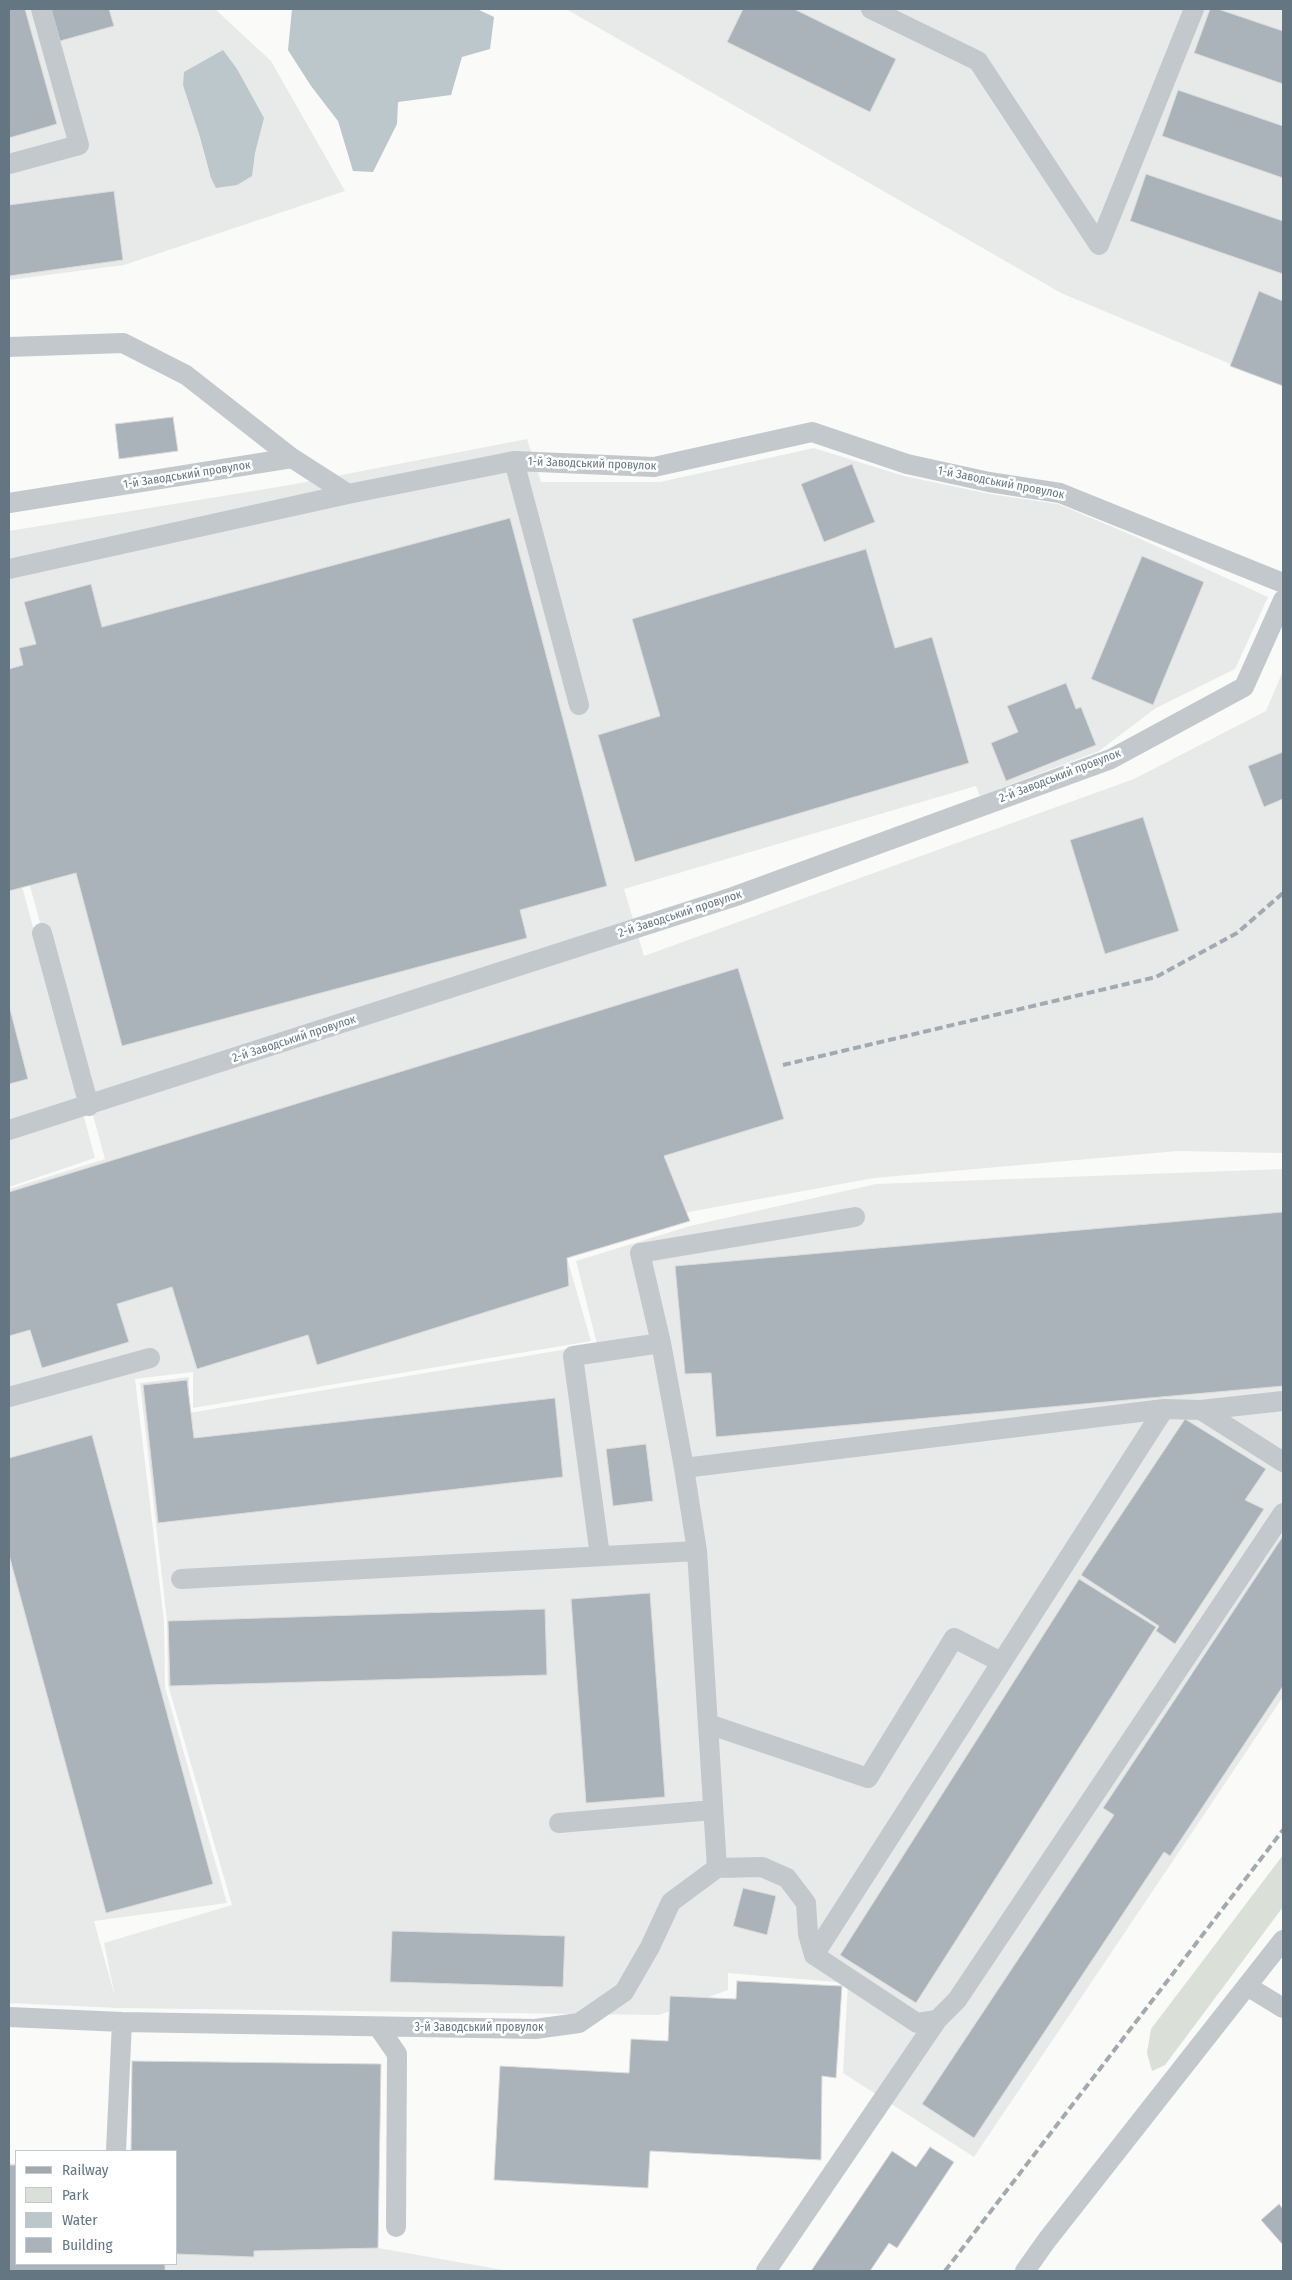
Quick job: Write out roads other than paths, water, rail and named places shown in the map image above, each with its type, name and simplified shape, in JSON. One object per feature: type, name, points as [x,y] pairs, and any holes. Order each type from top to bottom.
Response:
[{"type":"lane","points":[[9,164],[79,145],[41,9]]},
{"type":"lane","points":[[871,9],[978,61],[1098,245],[1194,9]]},
{"type":"lane","points":[[9,347],[123,343],[186,375],[292,458],[348,494]]},
{"type":"lane","name":"1-й Заводський провулок","points":[[9,569],[348,494],[514,461],[654,467],[812,432],[907,464],[989,482],[1060,493],[1283,583]]},
{"type":"lane","name":"1-й Заводський провулок","points":[[9,503],[292,458]]},
{"type":"lane","points":[[514,461],[579,705]]},
{"type":"lane","name":"2-й Заводський провулок","points":[[9,1130],[89,1106],[733,897],[1111,759],[1244,687],[1283,600]]},
{"type":"lane","points":[[42,933],[89,1106]]},
{"type":"lane","points":[[855,1217],[640,1253],[661,1343],[697,1551],[717,1868],[762,1867],[787,1878],[806,1903],[808,1934],[814,1954],[917,2023],[937,2020]]},
{"type":"lane","points":[[600,1556],[573,1356],[661,1343]]},
{"type":"lane","points":[[9,1397],[150,1358]]},
{"type":"lane","points":[[684,1468],[1164,1410],[1201,1410],[1283,1401]]},
{"type":"lane","points":[[814,1954],[1164,1410]]},
{"type":"lane","points":[[1201,1410],[1283,1462]]},
{"type":"lane","points":[[766,2271],[937,2020],[956,2000],[1283,1513]]},
{"type":"lane","points":[[182,1579],[697,1551]]},
{"type":"lane","points":[[708,1724],[868,1778],[954,1638],[1001,1662]]},
{"type":"lane","points":[[559,1823],[713,1810]]},
{"type":"lane","name":"3-й Заводський провулок","points":[[9,2018],[379,2028],[535,2029],[579,2023],[624,1992],[650,1947],[671,1902],[717,1868]]},
{"type":"lane","points":[[1025,2271],[1283,1940]]},
{"type":"lane","points":[[1247,1986],[1283,2008]]},
{"type":"lane","points":[[116,2150],[122,2022]]},
{"type":"lane","points":[[379,2028],[397,2054],[396,2227]]},
{"type":"water","points":[[292,9],[477,9],[494,17],[490,49],[462,57],[451,95],[398,102],[397,124],[373,172],[353,171],[338,121],[311,86],[288,50]]},
{"type":"water","points":[[223,50],[237,69],[264,118],[255,153],[252,176],[237,185],[216,188],[211,178],[183,85],[184,72]]},
{"type":"railway","points":[[783,1065],[1156,977],[1237,933],[1283,893]]},
{"type":"railway","points":[[945,2271],[1283,1830]]}]
